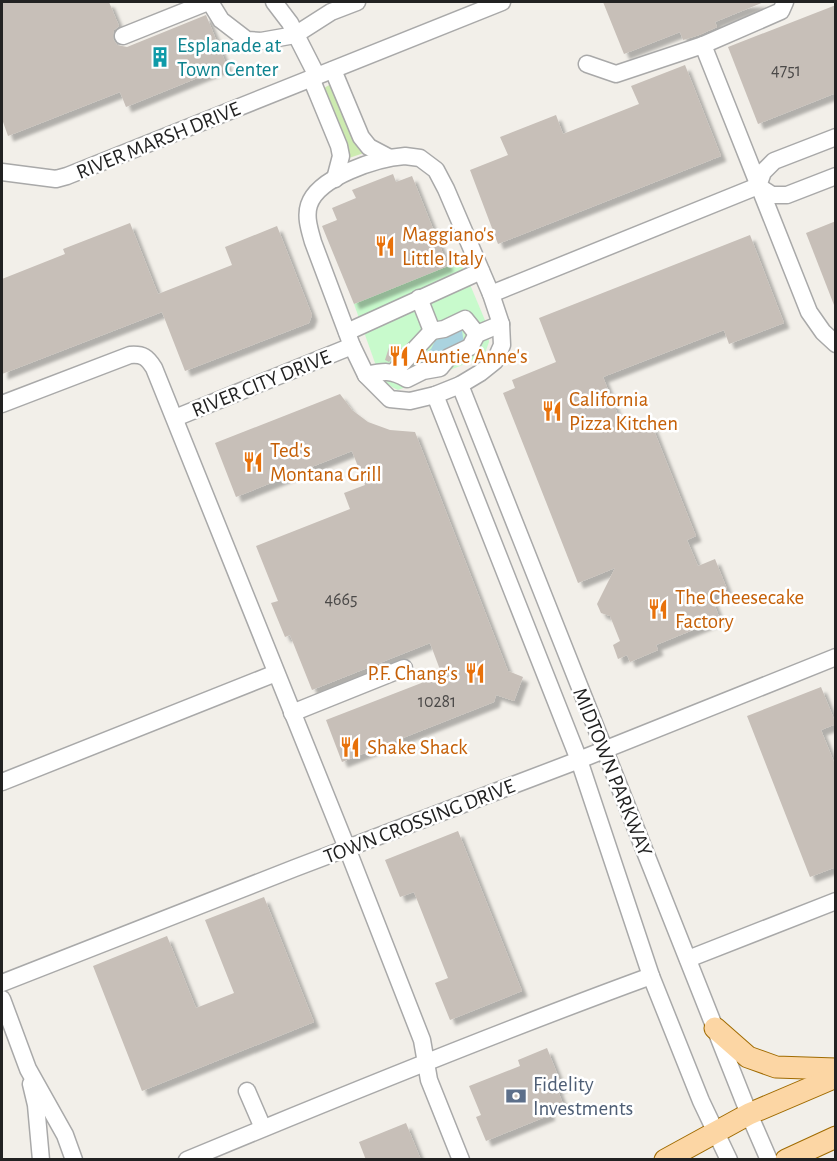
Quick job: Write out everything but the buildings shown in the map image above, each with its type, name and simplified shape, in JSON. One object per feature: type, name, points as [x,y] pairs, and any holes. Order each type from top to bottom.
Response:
[{"type":"main road","points":[[715,1028],[748,1057],[776,1067],[836,1069]]},
{"type":"main road","points":[[665,1160],[749,1114],[836,1077]]},
{"type":"main road","points":[[786,1160],[836,1137]]},
{"type":"street","points":[[123,36],[209,2],[221,20],[247,40],[261,41],[295,35],[331,12],[357,2]]},
{"type":"street","points":[[274,2],[290,23],[314,77],[339,146],[341,156],[335,179]]},
{"type":"street","name":"RIVER MARSH DRIVE","points":[[2,172],[56,179],[67,176],[502,2]]},
{"type":"street","points":[[587,64],[616,74],[703,45],[782,10],[786,2]]},
{"type":"street","points":[[703,45],[809,312],[823,332],[836,344]]},
{"type":"street","points":[[333,70],[361,137],[369,147],[388,157]]},
{"type":"street","points":[[491,294],[758,186],[763,172],[774,161],[836,137]]},
{"type":"street","points":[[388,157],[420,158],[436,170],[491,294],[501,324],[501,345],[495,361],[487,368],[459,384],[410,401],[390,399],[376,388],[366,375],[350,339],[308,226],[308,207],[315,192],[323,184],[388,157]]},
{"type":"street","points":[[758,186],[772,195],[786,195],[836,176]]},
{"type":"street","name":"RIVER CITY DRIVE","points":[[2,404],[130,355],[141,354],[148,358],[154,368],[175,418],[350,339],[420,298],[481,271]]},
{"type":"street","points":[[420,298],[438,330],[449,357]]},
{"type":"street","points":[[400,375],[438,330],[465,319],[487,368]]},
{"type":"street","points":[[366,375],[380,372],[400,375],[440,368],[449,357],[501,324]]},
{"type":"street","points":[[400,375],[410,401]]},
{"type":"street","name":"MIDTOWN PARKWAY","points":[[459,384],[769,1160]]},
{"type":"street","name":"MIDTOWN PARKWAY","points":[[435,394],[579,759],[651,976],[715,1132],[729,1160]]},
{"type":"street","points":[[175,418],[422,1040],[429,1080],[461,1160]]},
{"type":"street","name":"TOWN CROSSING DRIVE","points":[[2,983],[604,750],[836,657]]},
{"type":"street","points":[[292,713],[404,668]]},
{"type":"street","points":[[2,782],[276,673]]},
{"type":"street","points":[[688,959],[836,901]]},
{"type":"street","points":[[187,1160],[427,1062],[651,976]]},
{"type":"street","points":[[2,999],[28,1069],[36,1105],[41,1160]]},
{"type":"street","points":[[28,1069],[65,1135],[74,1160]]},
{"type":"street","points":[[247,1091],[263,1128]]},
{"type":"green space","points":[[331,84],[357,145],[364,153],[346,159],[346,147],[324,88]]},
{"type":"green space","points":[[461,263],[487,325],[489,342],[485,353],[473,361],[398,390],[392,387],[380,377],[354,304],[448,266]]},
{"type":"water","points":[[456,330],[462,331],[464,343],[434,362],[426,360],[422,355],[431,349],[435,341]]},
{"type":"place","name":"Esplanade at Town Center","points":[[160,57]]},
{"type":"place","name":"Maggiano's Little Italy","points":[[385,246]]},
{"type":"place","name":"Auntie Anne's","points":[[399,356]]},
{"type":"place","name":"California Pizza Kitchen","points":[[552,411]]},
{"type":"place","name":"Ted's Montana Grill","points":[[253,462]]},
{"type":"place","name":"The Cheesecake Factory","points":[[658,609]]},
{"type":"place","name":"P.F. Chang's","points":[[475,673]]},
{"type":"place","name":"Shake Shack","points":[[350,747]]},
{"type":"place","name":"Fidelity Investments","points":[[516,1096]]}]
